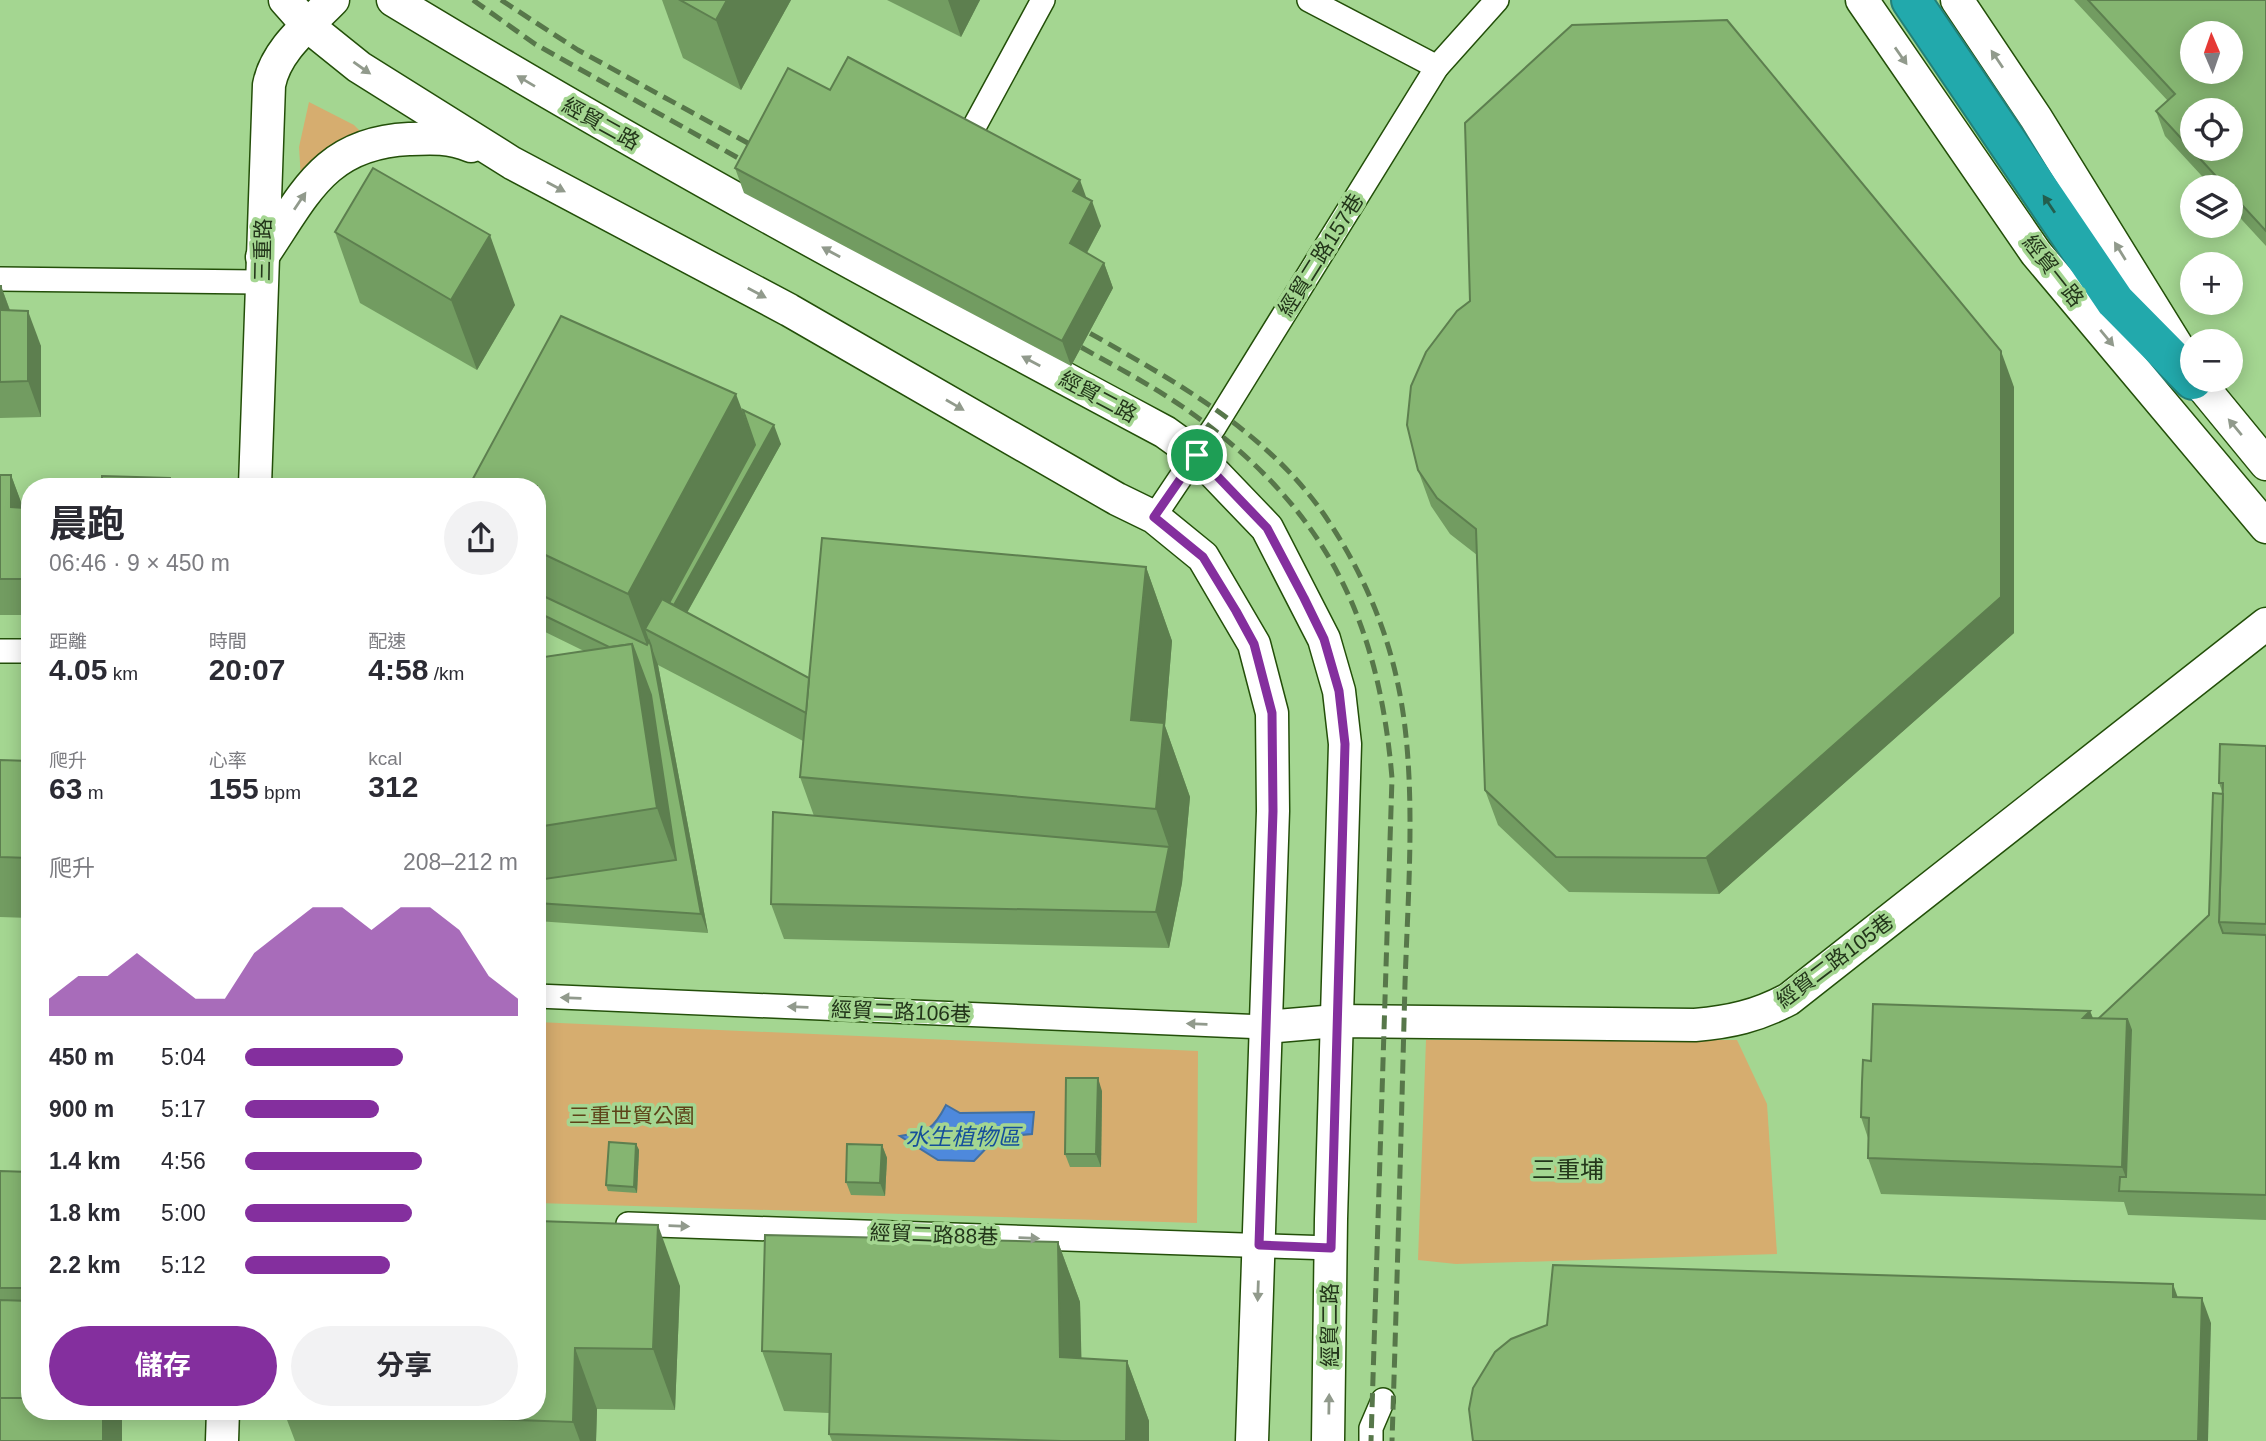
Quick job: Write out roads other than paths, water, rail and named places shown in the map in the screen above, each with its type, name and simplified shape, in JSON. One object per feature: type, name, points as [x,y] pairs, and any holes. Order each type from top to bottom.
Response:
[{"type":"highway","points":[[1911,0],[2115,301],[2180,364]]},
{"type":"main road","points":[[285,0],[308,26],[359,67],[512,163],[789,310],[1117,499],[1154,517],[1203,557],[1254,644],[1265,677],[1272,713],[1273,786],[1252,1441]]},
{"type":"main road","name":"三重路","points":[[255,478],[271,77],[280,55],[333,0]]},
{"type":"main road","name":"經貿二路","points":[[393,0],[566,105],[894,280],[1165,432],[1197,455],[1267,528],[1324,639],[1339,691],[1345,744],[1336,1021],[1328,1441]]},
{"type":"main road","name":"經貿一路","points":[[1862,0],[2036,253],[2266,527]]},
{"type":"main road","points":[[1957,0],[2036,118],[2180,354]]},
{"type":"main road","points":[[262,270],[309,188],[335,159],[387,140],[450,137],[512,163]]},
{"type":"main road","points":[[2206,392],[2266,464]]},
{"type":"main road","name":"經貿二路105巷","points":[[1265,1027],[1336,1021],[1695,1025],[1735,1022],[1767,1011],[1789,999],[2266,624]]},
{"type":"main road","points":[[222,1441],[223,1420]]},
{"type":"street","points":[[967,140],[1043,0]]},
{"type":"street","points":[[1309,0],[1437,67]]},
{"type":"street","name":"經貿二路157巷","points":[[1154,517],[1197,455],[1437,67],[1497,0]]},
{"type":"street","points":[[0,279],[262,270]]},
{"type":"street","points":[[0,651],[21,651]]},
{"type":"street","name":"經貿二路106巷","points":[[546,996],[1265,1027]]},
{"type":"street","name":"經貿二路88巷","points":[[605,1224],[1331,1248]]},
{"type":"street","points":[[1371,1441],[1371,1428],[1383,1400]]},
{"type":"water","name":"水生植物區","points":[[946,1105],[960,1113],[1034,1112],[1032,1134],[997,1137],[974,1161],[938,1160],[900,1136],[929,1128]]},
{"type":"railway","points":[[473,0],[535,44],[756,168]]},
{"type":"railway","points":[[501,0],[578,50],[766,153]]},
{"type":"railway","points":[[1072,323],[1208,404],[1270,453],[1298,482],[1323,513],[1348,552],[1377,614],[1392,658],[1408,753],[1410,792],[1392,1441]]},
{"type":"railway","points":[[1063,337],[1183,407],[1231,444],[1272,482],[1306,523],[1334,566],[1356,613],[1373,664],[1385,718],[1392,778],[1371,1441]]},
{"type":"district","name":"三重埔","points":[[1568,1170]]},
{"type":"park label","name":"三重世貿公園","points":[[632,1116]]}]
